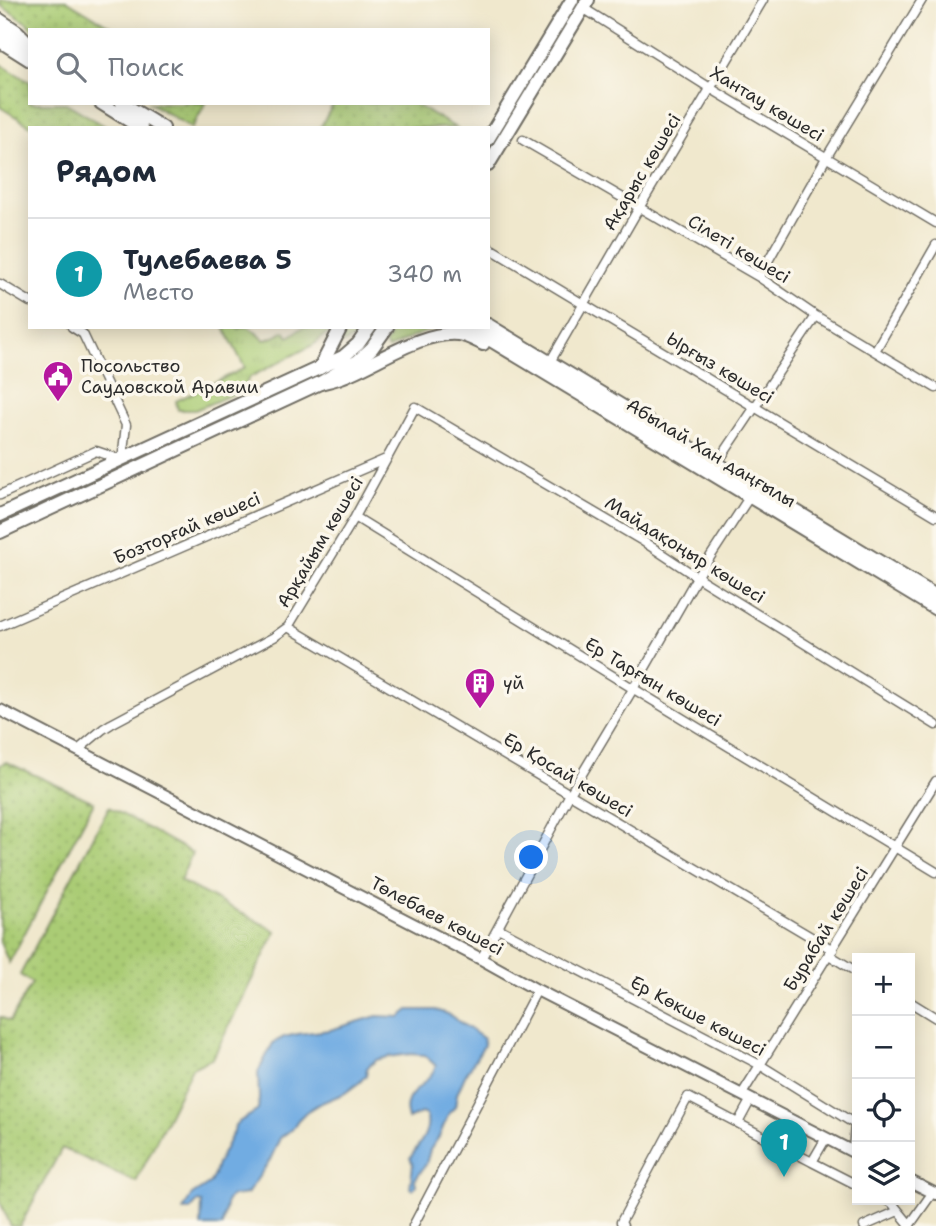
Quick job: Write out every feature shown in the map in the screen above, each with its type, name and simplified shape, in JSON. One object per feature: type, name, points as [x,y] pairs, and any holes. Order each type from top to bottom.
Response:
[{"type":"main road","points":[[490,136],[572,0]]},
{"type":"main road","points":[[490,162],[586,4]]},
{"type":"main road","points":[[0,28],[28,44]]},
{"type":"main road","points":[[0,41],[28,59]]},
{"type":"main road","points":[[104,105],[138,126]]},
{"type":"main road","points":[[125,105],[160,126]]},
{"type":"main road","name":"Абылай Хан даңғылы","points":[[490,326],[603,410],[714,467],[936,596]]},
{"type":"main road","points":[[320,368],[340,329]]},
{"type":"main road","points":[[0,515],[343,357],[358,344],[369,329]]},
{"type":"main road","points":[[0,532],[320,383],[358,361],[372,348],[386,329]]},
{"type":"main road","name":"Абылай Хан даңғылы","points":[[473,329],[547,367]]},
{"type":"main road","points":[[320,383],[341,377],[428,338],[441,335],[470,337],[508,358],[547,367]]},
{"type":"main road","name":"Абылай Хан даңғылы","points":[[714,467],[750,496],[936,610]]},
{"type":"street","name":"Ақарыс көшесі","points":[[547,367],[763,0]]},
{"type":"street","points":[[759,277],[826,158],[922,0]]},
{"type":"street","name":"Хантау көшесі","points":[[586,4],[710,88],[936,223]]},
{"type":"street","points":[[0,19],[18,31],[28,43]]},
{"type":"street","name":"Сілеті көшесі","points":[[523,140],[759,277],[816,316],[936,388]]},
{"type":"street","points":[[875,351],[936,245]]},
{"type":"street","name":"Ырғыз көшесі","points":[[490,248],[936,516]]},
{"type":"street","points":[[0,285],[28,301]]},
{"type":"street","points":[[714,467],[816,316]]},
{"type":"street","points":[[0,495],[96,451],[122,460],[125,425],[83,334],[75,329]]},
{"type":"street","name":"Арқайым көшесі","points":[[78,750],[111,724],[288,627],[355,517],[415,407]]},
{"type":"street","name":"Майдақоңыр көшесі","points":[[415,407],[641,540],[936,725]]},
{"type":"street","name":"Бозторғай көшесі","points":[[0,626],[387,459]]},
{"type":"street","points":[[481,958],[570,794],[697,577],[750,496]]},
{"type":"street","name":"Ер Тарғын көшесі","points":[[355,517],[936,872]]},
{"type":"street","name":"Ер Қосай көшесі","points":[[288,627],[570,794],[852,968]]},
{"type":"street","name":"Төлебаев көшесі","points":[[0,710],[852,1151]]},
{"type":"street","name":"Бурабай көшесі","points":[[738,1123],[760,1065],[936,781]]},
{"type":"street","name":"Ер Көкше көшесі","points":[[498,928],[760,1065],[855,1124],[855,1142]]},
{"type":"street","points":[[413,1226],[537,990]]},
{"type":"street","points":[[915,1005],[936,1018]]},
{"type":"street","points":[[623,1226],[621,1222],[688,1097],[852,1182]]},
{"type":"street","points":[[812,1162],[826,1138]]},
{"type":"street","points":[[894,1205],[910,1226],[934,1193],[915,1184]]},
{"type":"street","points":[[864,1226],[898,1210]]},
{"type":"green space","points":[[0,0],[66,0],[113,28],[31,28],[0,5]]},
{"type":"green space","points":[[0,64],[28,81],[28,105],[69,105],[105,126],[31,126],[0,107]]},
{"type":"green space","points":[[153,105],[205,105],[193,126]]},
{"type":"green space","points":[[333,105],[416,105],[453,126],[321,126]]},
{"type":"green space","points":[[225,329],[251,329],[265,340],[284,331],[289,337],[300,329],[332,329],[313,345],[250,377],[241,391],[195,410],[178,410],[176,401],[245,368]]},
{"type":"green space","points":[[345,329],[360,329],[356,337],[345,343],[339,342]]},
{"type":"green space","points":[[394,329],[434,329],[388,349],[385,344]]},
{"type":"green space","points":[[6,762],[94,802],[9,963],[0,942],[0,765]]},
{"type":"green space","points":[[109,807],[192,853],[180,881],[276,931],[213,1058],[192,1068],[136,1182],[62,1148],[20,1226],[11,1226],[0,1202],[0,1017],[10,1021],[32,983],[20,975]]},
{"type":"water","points":[[409,1010],[436,1010],[448,1014],[483,1038],[484,1045],[465,1076],[455,1107],[449,1113],[430,1150],[413,1189],[410,1188],[413,1164],[410,1158],[423,1138],[427,1121],[426,1115],[421,1113],[408,1119],[407,1102],[436,1066],[424,1055],[410,1054],[376,1060],[367,1068],[366,1075],[360,1082],[345,1093],[306,1112],[292,1129],[280,1138],[270,1160],[247,1194],[233,1196],[227,1200],[222,1226],[201,1226],[202,1203],[197,1202],[190,1210],[183,1210],[192,1195],[209,1184],[235,1125],[258,1110],[258,1072],[273,1043],[284,1037],[330,1030],[377,1016],[400,1017]]},
{"type":"place","name":"Посольство Саудовской Аравии","points":[[58,403]]},
{"type":"place","name":"үй","points":[[480,710]]},
{"type":"place","name":"Тулебаева 5","points":[[784,1177]]}]
